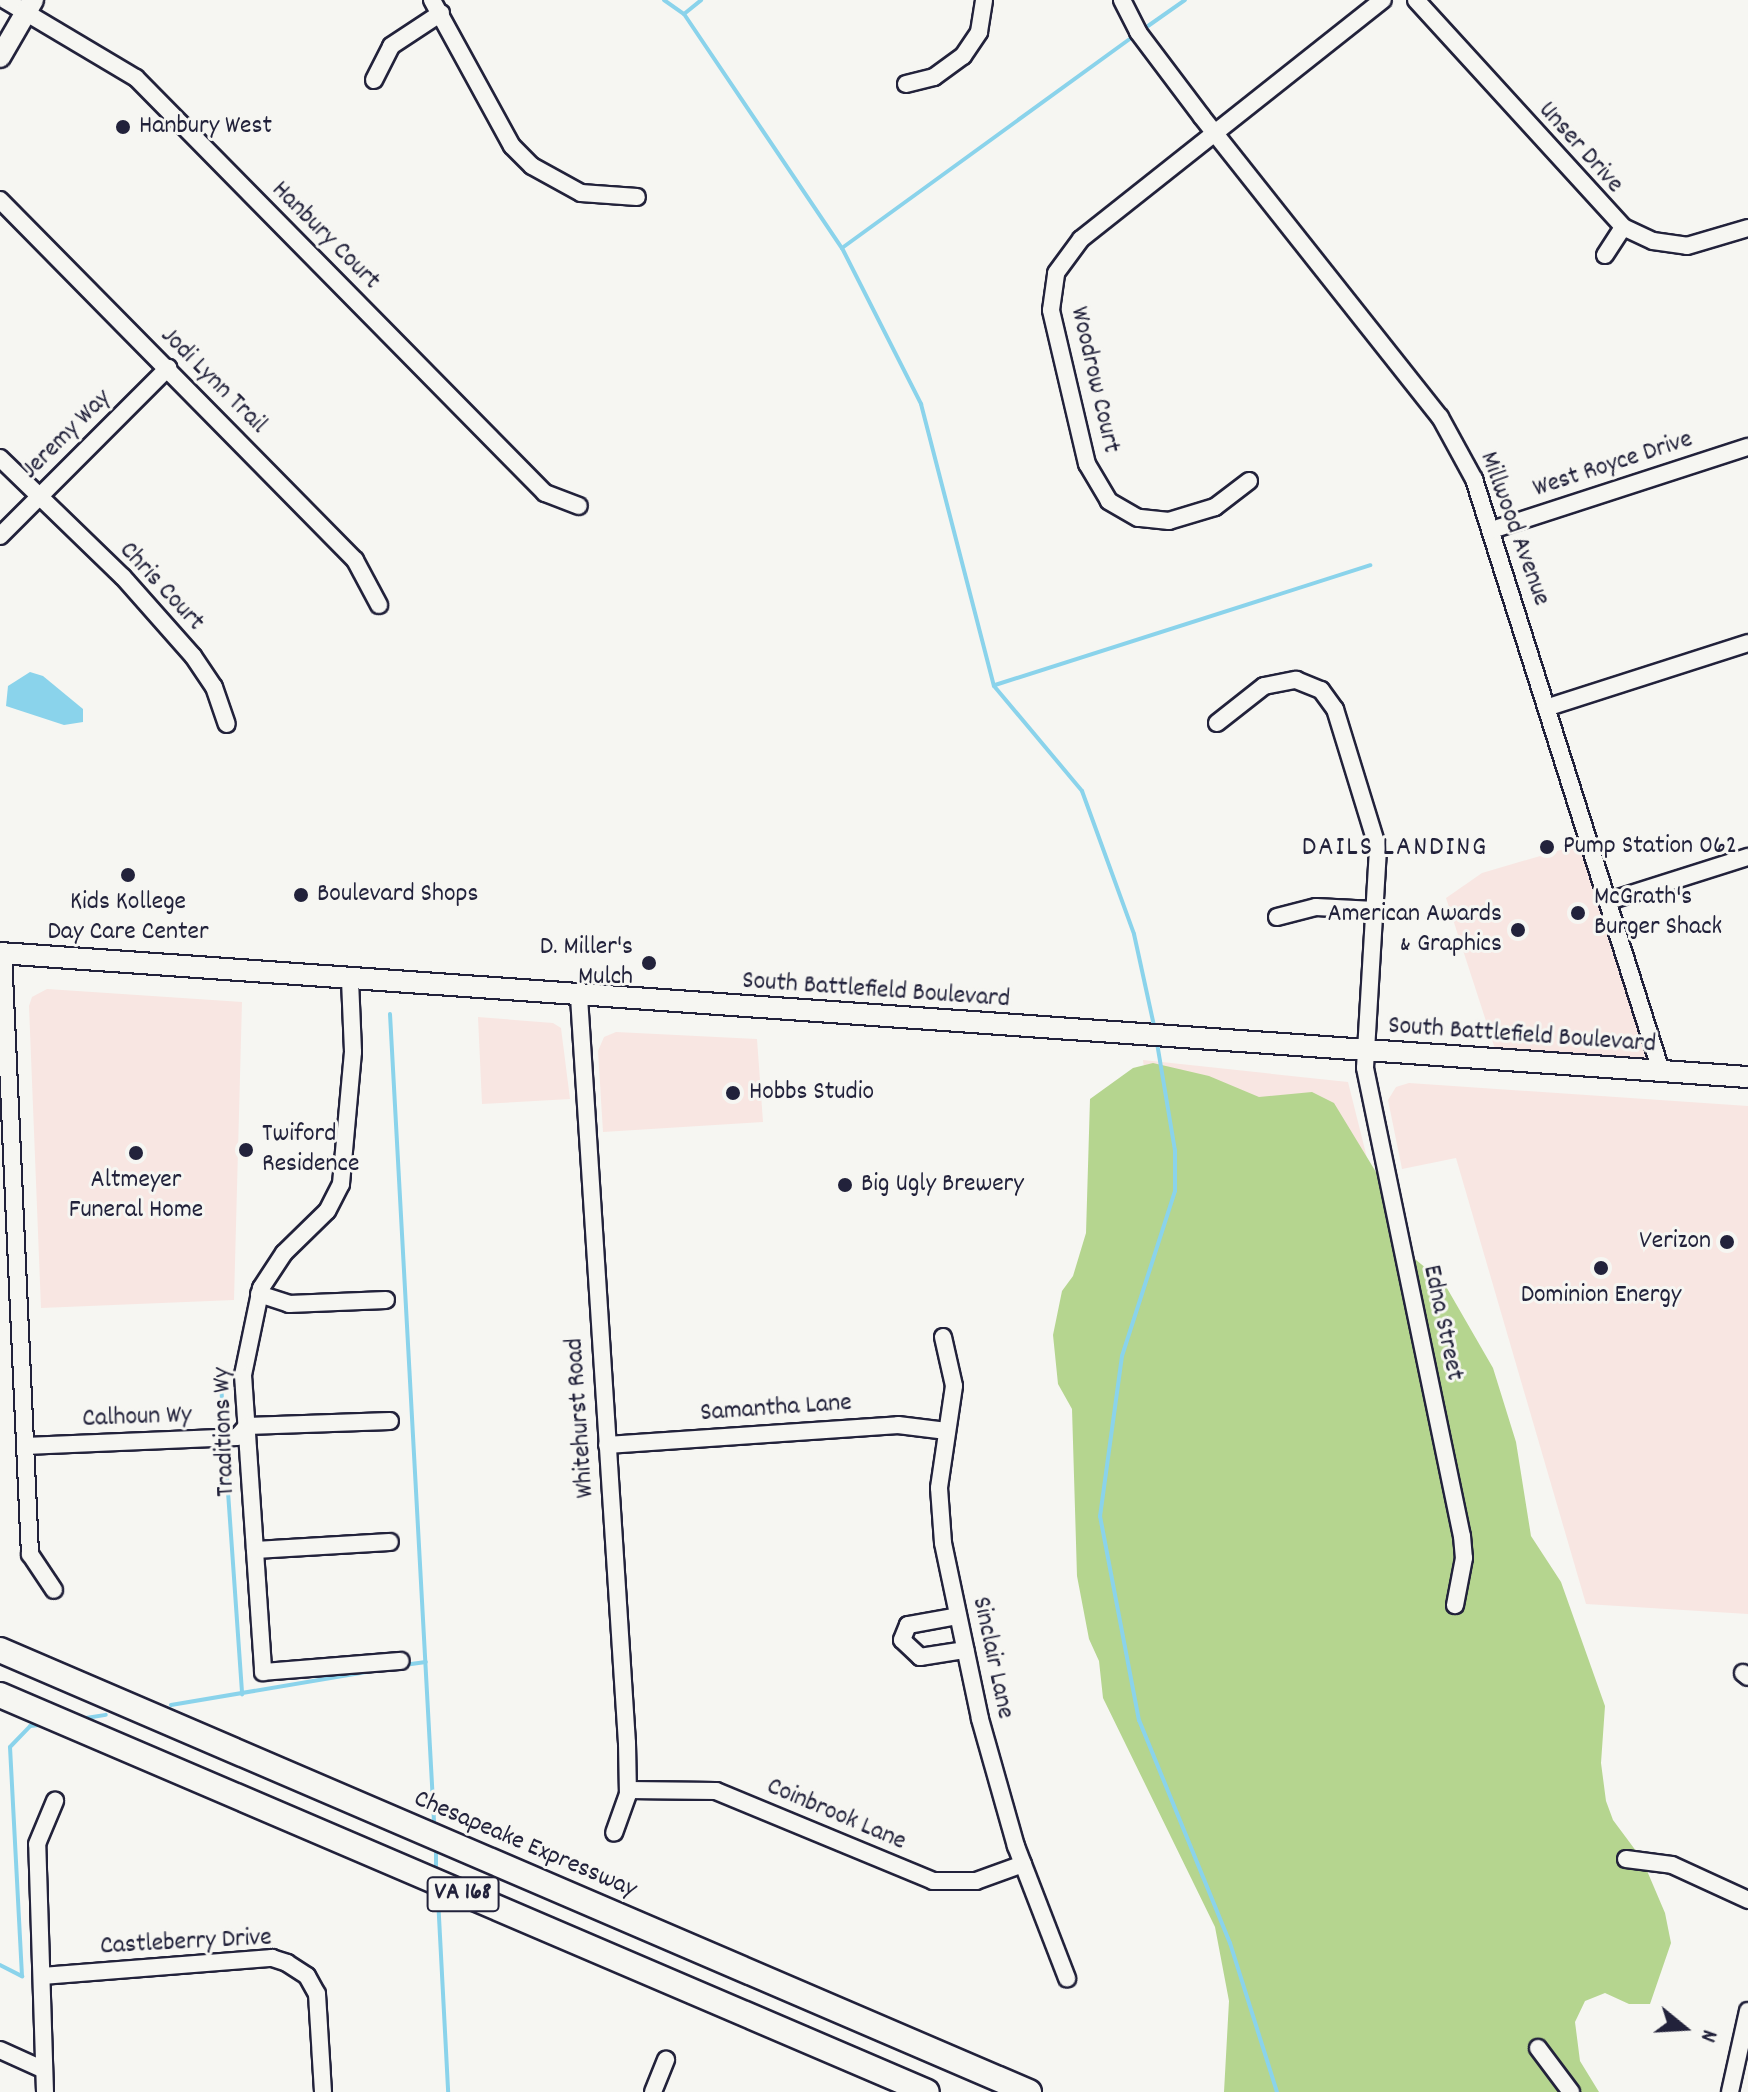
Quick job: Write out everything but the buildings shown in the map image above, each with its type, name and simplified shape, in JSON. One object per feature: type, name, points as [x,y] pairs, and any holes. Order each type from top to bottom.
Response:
[{"type":"highway","points":[[0,1637],[115,1700]]},
{"type":"highway","name":"Chesapeake Expressway","points":[[0,1650],[1029,2092]]},
{"type":"highway","name":"VA 168","points":[[0,1698],[38,1711],[927,2092]]},
{"type":"main road","points":[[0,57],[29,6]]},
{"type":"main road","name":"South Battlefield Boulevard","points":[[2,953],[579,997],[1748,1077]]},
{"type":"street","name":"Hanbury Court","points":[[5,0],[29,6],[136,78],[545,493],[579,506]]},
{"type":"street","points":[[906,84],[934,77],[963,56],[979,32],[984,0]]},
{"type":"street","name":"Millwood Avenue","points":[[1122,0],[1138,32],[1215,133],[1440,417],[1474,479],[1549,707],[1661,1071]]},
{"type":"street","name":"Woodrow Court","points":[[1249,481],[1215,507],[1169,521],[1138,518],[1109,501],[1087,464],[1051,310],[1051,290],[1064,257],[1383,0]]},
{"type":"street","name":"Unser Drive","points":[[1416,0],[1623,227],[1653,241],[1687,246],[1748,228]]},
{"type":"street","points":[[374,80],[391,46],[436,7],[504,133],[532,166],[581,193],[637,197]]},
{"type":"street","name":"Jodi Lynn Trail","points":[[0,200],[355,560],[379,605]]},
{"type":"street","points":[[1605,255],[1623,227]]},
{"type":"street","name":"Jeremy Way","points":[[0,536],[168,368]]},
{"type":"street","name":"West Royce Drive","points":[[1492,530],[1748,447]]},
{"type":"street","name":"Chris Court","points":[[0,458],[123,577],[193,656],[214,687],[227,724]]},
{"type":"street","points":[[1549,707],[1748,643]]},
{"type":"street","name":"Edna Street","points":[[1217,723],[1254,691],[1282,680],[1309,683],[1329,699],[1378,849],[1365,1051],[1462,1536],[1464,1558],[1455,1605]]},
{"type":"street","points":[[1609,901],[1748,857]]},
{"type":"street","points":[[1277,917],[1316,907],[1375,910]]},
{"type":"street","points":[[2,953],[30,1554],[54,1590]]},
{"type":"street","name":"Traditions Wy","points":[[350,980],[353,1052],[341,1184],[327,1211],[284,1253],[259,1294],[243,1375],[263,1672],[401,1661]]},
{"type":"street","name":"Whitehurst Road","points":[[579,997],[628,1790],[614,1833]]},
{"type":"street","points":[[259,1294],[289,1304],[386,1300]]},
{"type":"street","name":"Sinclair Lane","points":[[943,1337],[954,1368],[940,1512],[958,1616],[1023,1864],[1067,1978]]},
{"type":"street","name":"Calhoun Wy","points":[[25,1446],[237,1437],[247,1426],[390,1421]]},
{"type":"street","name":"Samantha Lane","points":[[607,1445],[898,1425],[947,1431]]},
{"type":"street","points":[[255,1550],[390,1542]]},
{"type":"street","points":[[958,1616],[908,1625],[902,1640],[920,1657],[965,1650]]},
{"type":"street","name":"Coinbrook Lane","points":[[628,1790],[716,1791],[933,1881],[962,1884],[1023,1864]]},
{"type":"street","points":[[45,2092],[37,1844],[55,1801]]},
{"type":"street","points":[[1626,1859],[1672,1865],[1748,1900]]},
{"type":"street","name":"Castleberry Drive","points":[[42,1976],[272,1958],[287,1963],[307,1976],[317,1994],[323,2092]]},
{"type":"street","points":[[1730,2092],[1748,2011]]},
{"type":"street","points":[[1538,2048],[1571,2092]]},
{"type":"street","points":[[0,2050],[44,2070]]},
{"type":"street","points":[[653,2092],[666,2060]]},
{"type":"shaded area","points":[[1591,841],[1661,1071],[1499,1061],[1446,898],[1482,873]]},
{"type":"shaded area","name":"Altmeyer Funeral Home","points":[[47,989],[242,1002],[234,1300],[41,1308],[29,1006],[32,997]]},
{"type":"shaded area","points":[[478,1017],[553,1023],[561,1028],[570,1099],[482,1104]]},
{"type":"shaded area","name":"Hobbs Studio","points":[[616,1032],[757,1039],[763,1122],[603,1132],[598,1051],[604,1037]]},
{"type":"shaded area","points":[[1143,1060],[1348,1082],[1372,1178],[1156,1163]]},
{"type":"shaded area","name":"Dominion Energy","points":[[1409,1083],[1748,1106],[1748,1614],[1586,1604],[1456,1158],[1402,1169],[1388,1100],[1396,1087]]},
{"type":"green space","points":[[1153,1063],[1209,1076],[1259,1097],[1312,1092],[1334,1103],[1379,1177],[1390,1223],[1404,1250],[1444,1283],[1493,1368],[1516,1442],[1531,1536],[1561,1582],[1605,1706],[1601,1763],[1606,1801],[1613,1820],[1642,1859],[1665,1913],[1671,1943],[1650,2004],[1629,2004],[1605,1993],[1585,2001],[1575,2022],[1580,2061],[1599,2092],[1224,2092],[1229,2001],[1215,1927],[1103,1698],[1099,1661],[1089,1639],[1077,1576],[1072,1409],[1058,1384],[1053,1335],[1062,1291],[1073,1276],[1086,1233],[1090,1099],[1133,1068]]},
{"type":"water","points":[[30,672],[43,676],[83,709],[83,722],[64,725],[6,706],[8,686]]},
{"type":"waterway","points":[[664,0],[684,14],[842,248],[921,404],[994,686],[1082,791],[1134,934],[1155,1030]]},
{"type":"waterway","points":[[684,14],[701,0]]},
{"type":"waterway","points":[[1148,26],[1185,0]]},
{"type":"waterway","points":[[842,248],[1130,39]]},
{"type":"waterway","points":[[995,685],[1370,565]]},
{"type":"waterway","points":[[390,1014],[434,1821]]},
{"type":"waterway","points":[[1157,1043],[1175,1150],[1175,1191],[1122,1356],[1100,1516],[1139,1720],[1230,1943],[1277,2092]]},
{"type":"waterway","points":[[221,1385],[224,1427]]},
{"type":"waterway","points":[[225,1449],[242,1694]]},
{"type":"waterway","points":[[404,1665],[426,1662]]},
{"type":"waterway","points":[[171,1705],[372,1671]]},
{"type":"waterway","points":[[86,1718],[106,1715]]},
{"type":"waterway","points":[[0,1965],[22,1976],[10,1747],[30,1726],[39,1725]]},
{"type":"waterway","points":[[436,1852],[436,1867]]},
{"type":"waterway","points":[[438,1898],[448,2092]]},
{"type":"place","name":"Hanbury West","points":[[123,127]]},
{"type":"place","name":"Pump Station 062","points":[[1547,847]]},
{"type":"place","name":"Kids Kollege Day Care Center","points":[[128,875]]},
{"type":"place","name":"Boulevard Shops","points":[[301,895]]},
{"type":"place","name":"McGrath's Burger Shack","points":[[1578,913]]},
{"type":"place","name":"American Awards & Graphics","points":[[1518,930]]},
{"type":"place","name":"D. Miller's Mulch","points":[[649,963]]},
{"type":"place","name":"Hobbs Studio","points":[[733,1093]]},
{"type":"place","name":"Twiford Residence","points":[[246,1150]]},
{"type":"place","name":"Altmeyer Funeral Home","points":[[136,1153]]},
{"type":"place","name":"Big Ugly Brewery","points":[[845,1185]]},
{"type":"place","name":"Verizon","points":[[1727,1242]]},
{"type":"place","name":"Dominion Energy","points":[[1601,1268]]},
{"type":"district","name":"DAILS LANDING","points":[[1395,849]]}]
